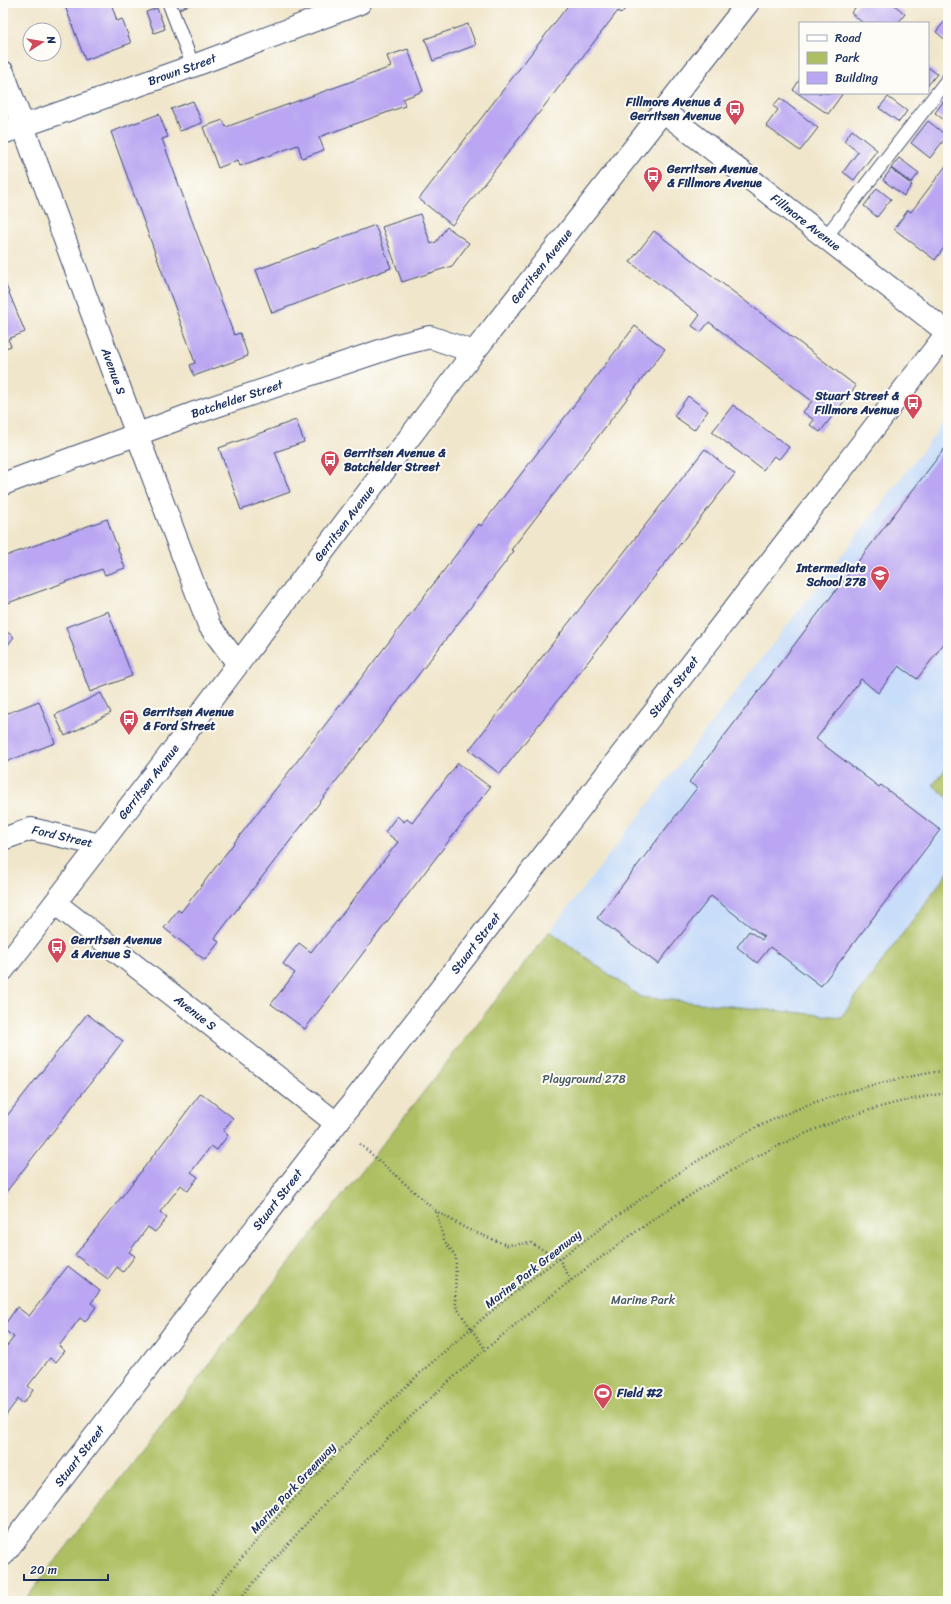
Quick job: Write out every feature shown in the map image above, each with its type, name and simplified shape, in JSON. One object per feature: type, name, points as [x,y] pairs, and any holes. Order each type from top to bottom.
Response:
[{"type":"street","name":"Brown Street","points":[[3,133],[193,66],[360,3]]},
{"type":"street","name":"Gerritsen Avenue","points":[[3,970],[238,664],[474,352],[748,3]]},
{"type":"street","name":"Avenue S","points":[[3,72],[209,625],[238,664]]},
{"type":"street","name":"Fillmore Avenue","points":[[663,111],[948,333]]},
{"type":"street","name":"Stuart Street","points":[[3,1555],[948,333]]},
{"type":"street","name":"Batchelder Street","points":[[3,484],[192,414],[398,345],[430,337],[474,352]]},
{"type":"street","name":"Ford Street","points":[[3,839],[31,829],[100,845]]},
{"type":"street","name":"Avenue S","points":[[55,903],[336,1123]]},
{"type":"lane","points":[[169,3],[193,66]]},
{"type":"lane","points":[[825,238],[948,79]]},
{"type":"path","name":"Marine Park Greenway","points":[[206,1601],[226,1575],[337,1452],[423,1372],[471,1330],[535,1276],[620,1213],[718,1149],[800,1108],[890,1080],[948,1070]]},
{"type":"path","points":[[238,1601],[313,1516],[370,1455],[419,1408],[486,1349],[571,1280],[656,1218],[749,1160],[804,1134],[857,1115],[905,1101],[948,1093]]},
{"type":"path","points":[[360,1144],[436,1211],[467,1229],[507,1245],[531,1243],[559,1259],[571,1280]]},
{"type":"path","points":[[436,1211],[444,1240],[456,1257],[455,1305],[471,1330],[486,1349]]},
{"type":"shaded area","name":"Intermediate School 278","points":[[948,418],[948,766],[933,785],[948,798],[948,872],[841,1017],[640,997],[550,931]]},
{"type":"green space","points":[[948,766],[948,798],[933,785]]},
{"type":"green space","name":"Marine Park","points":[[948,872],[948,1601],[24,1601],[550,931],[640,997],[841,1017]]},
{"type":"building","points":[[64,3],[111,3],[117,21],[122,19],[131,43],[85,60]]},
{"type":"building","points":[[174,3],[195,3],[176,10]]},
{"type":"building","points":[[570,3],[629,3],[621,14],[618,11],[452,225],[419,199]]},
{"type":"building","points":[[859,3],[892,3],[905,14],[899,22],[862,22],[851,13]]},
{"type":"building","points":[[157,8],[165,29],[154,33],[146,12]]},
{"type":"building","points":[[945,21],[948,24],[948,42],[936,32]]},
{"type":"building","points":[[468,24],[476,45],[433,61],[425,39]]},
{"type":"building","points":[[408,49],[423,91],[403,99],[405,106],[319,137],[324,150],[302,158],[298,145],[240,166],[238,160],[218,168],[203,127],[223,120],[226,127],[391,67],[387,56]]},
{"type":"building","points":[[929,68],[937,74],[929,84]]},
{"type":"building","points":[[799,81],[799,94],[842,94],[828,114],[793,90]]},
{"type":"building","points":[[948,95],[948,123],[935,113]]},
{"type":"building","points":[[888,97],[907,111],[899,122],[879,108]]},
{"type":"building","points":[[780,98],[818,128],[800,151],[766,126],[778,110],[773,106]]},
{"type":"building","points":[[193,101],[202,123],[180,131],[171,109]]},
{"type":"building","points":[[159,114],[168,137],[162,139],[234,335],[240,333],[248,356],[194,376],[190,365],[195,363],[191,351],[111,132]]},
{"type":"building","points":[[928,121],[947,136],[930,158],[911,143]]},
{"type":"building","points":[[852,130],[877,150],[854,180],[843,172],[858,152],[844,141]]},
{"type":"building","points":[[899,158],[919,173],[911,183],[891,168]]},
{"type":"building","points":[[948,163],[948,234],[945,238],[948,242],[935,260],[894,229],[908,210],[911,212]]},
{"type":"building","points":[[891,169],[912,185],[904,196],[883,180]]},
{"type":"building","points":[[877,188],[891,199],[877,217],[864,206]]},
{"type":"building","points":[[420,214],[431,244],[436,242],[447,227],[469,243],[452,266],[402,282],[382,227]]},
{"type":"building","points":[[375,225],[391,268],[272,313],[256,270]]},
{"type":"building","points":[[654,231],[856,386],[820,432],[810,425],[814,420],[803,412],[812,401],[709,322],[701,332],[692,326],[700,315],[630,262]]},
{"type":"building","points":[[3,278],[25,332],[8,339],[11,346],[3,349]]},
{"type":"building","points":[[635,326],[665,349],[511,550],[514,551],[215,938],[219,942],[205,960],[164,928],[178,910],[181,912],[479,524],[481,526]]},
{"type":"building","points":[[688,396],[708,411],[694,430],[674,416]]},
{"type":"building","points":[[733,405],[789,447],[779,459],[774,456],[763,470],[712,432]]},
{"type":"building","points":[[296,420],[304,442],[275,452],[290,492],[241,510],[219,448]]},
{"type":"building","name":"Intermediate School 278","points":[[945,448],[948,450],[948,638],[917,679],[899,666],[878,693],[861,679],[816,739],[879,787],[881,785],[940,830],[821,986],[770,947],[757,963],[737,947],[749,931],[762,940],[764,937],[711,896],[658,964],[597,918],[697,788],[689,782]]},
{"type":"building","points":[[705,449],[735,474],[500,774],[469,750]]},
{"type":"building","points":[[107,519],[125,568],[105,575],[102,569],[5,604],[3,598],[3,557]]},
{"type":"building","points":[[108,611],[132,676],[90,692],[66,627]]},
{"type":"building","points":[[3,629],[14,637],[3,651]]},
{"type":"building","points":[[101,693],[111,713],[65,736],[55,715]]},
{"type":"building","points":[[39,701],[55,743],[3,763],[3,715]]},
{"type":"building","points":[[458,763],[490,787],[305,1029],[271,1004],[295,973],[283,964],[299,943],[311,952],[318,943],[319,944],[398,842],[385,832],[397,816],[404,822],[407,819],[412,823]]},
{"type":"building","points":[[87,1014],[123,1041],[3,1196],[3,1121]]},
{"type":"building","points":[[201,1093],[233,1118],[223,1131],[228,1135],[217,1150],[211,1146],[191,1172],[198,1177],[188,1191],[181,1185],[160,1212],[167,1218],[155,1232],[148,1227],[138,1240],[129,1252],[135,1256],[123,1272],[117,1267],[108,1279],[75,1255]]},
{"type":"building","points":[[68,1266],[100,1291],[91,1303],[96,1307],[85,1322],[80,1318],[59,1346],[65,1351],[56,1362],[50,1358],[28,1386],[33,1390],[29,1396],[23,1403],[18,1399],[3,1419],[3,1351],[14,1337],[3,1329],[3,1327],[17,1307],[29,1316]]},
{"type":"place","name":"Fillmore Avenue & Gerritsen Avenue","points":[[735,126]]},
{"type":"place","name":"Gerritsen Avenue & Fillmore Avenue","points":[[653,193]]},
{"type":"place","name":"Stuart Street & Fillmore Avenue","points":[[913,420]]},
{"type":"place","name":"Gerritsen Avenue & Batchelder Street","points":[[330,477]]},
{"type":"place","name":"Intermediate School 278","points":[[880,592]]},
{"type":"place","name":"Gerritsen Avenue & Ford Street","points":[[129,736]]},
{"type":"place","name":"Gerritsen Avenue & Avenue S","points":[[57,964]]},
{"type":"place","name":"Field #2","points":[[603,1410]]},
{"type":"park label","name":"Playground 278","points":[[584,1079]]}]
